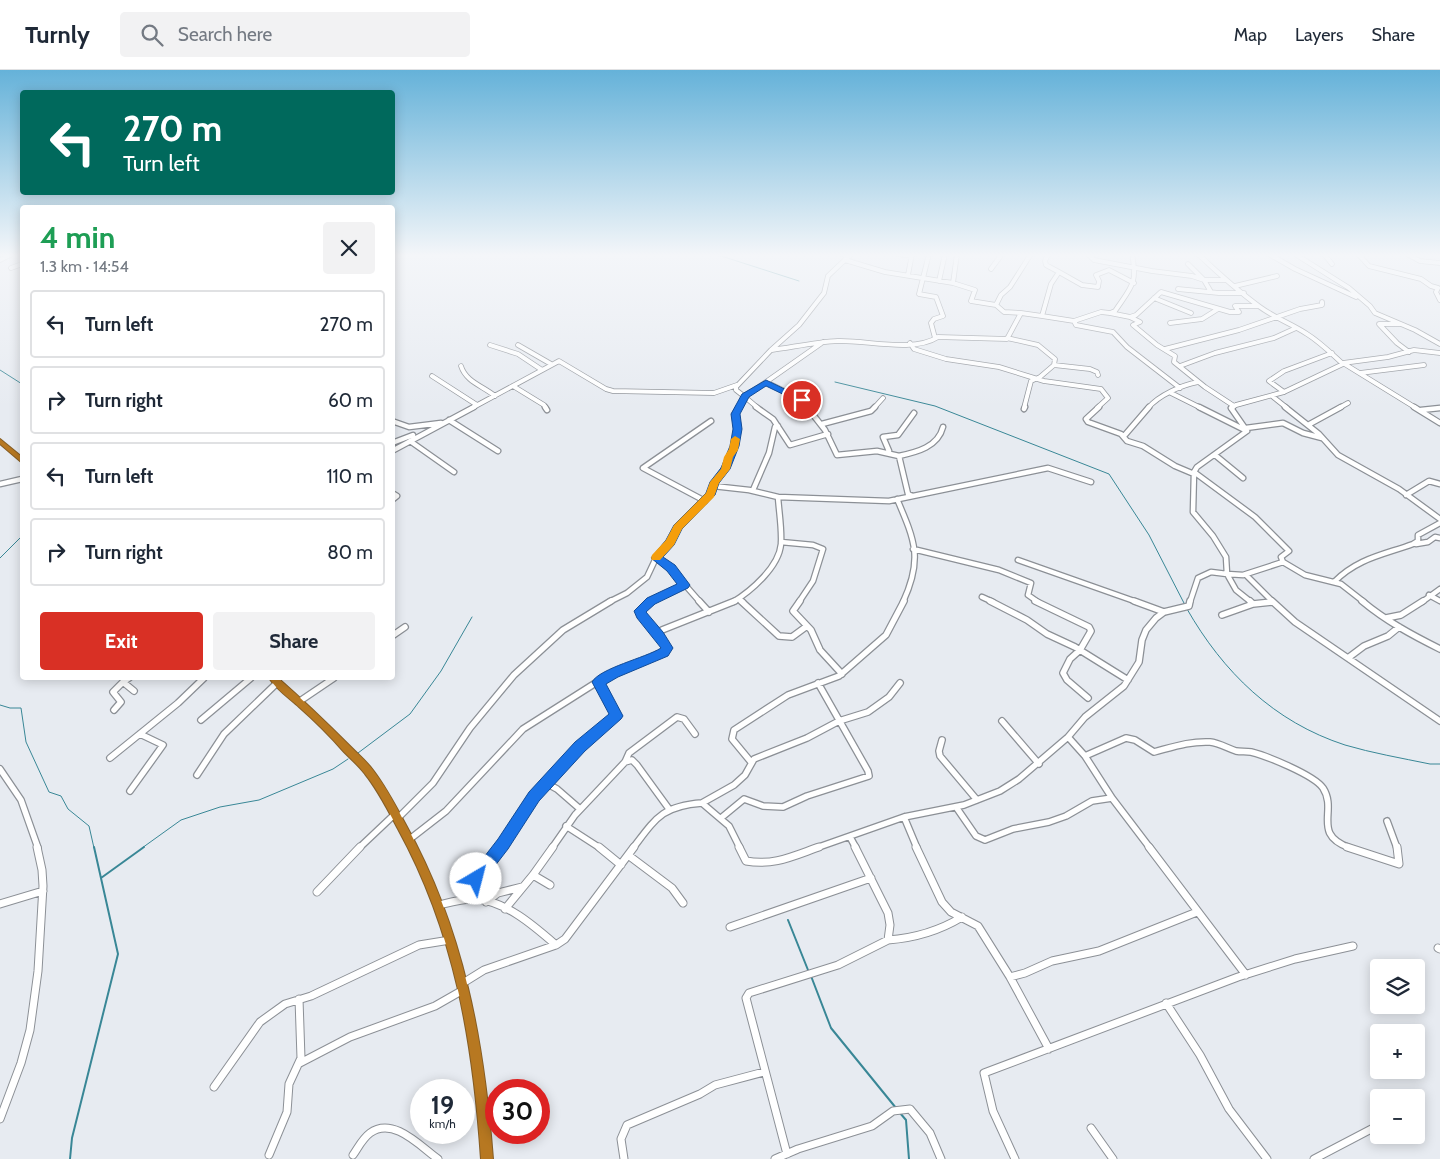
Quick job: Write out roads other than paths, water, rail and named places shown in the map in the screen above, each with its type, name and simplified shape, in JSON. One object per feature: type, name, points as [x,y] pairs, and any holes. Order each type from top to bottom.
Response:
[{"type":"highway","points":[[0,441],[20,458]]},
{"type":"highway","points":[[276,680],[300,701],[372,776],[410,839],[439,905],[463,986],[476,1047],[484,1100],[487,1159]]},
{"type":"street","points":[[395,449],[557,361],[563,362],[606,389],[613,391],[714,392],[737,385],[771,350],[799,325],[815,305]]},
{"type":"street","points":[[935,338],[931,323],[934,319],[943,316],[940,305]]},
{"type":"street","points":[[996,305],[1004,312],[1074,321],[1079,318],[1095,316],[1101,312],[1130,317],[1140,322],[1133,324],[1175,356],[1174,362],[1198,382],[1234,406],[1284,392],[1343,363],[1388,357],[1414,350],[1440,353]]},
{"type":"street","points":[[1042,316],[1045,305]]},
{"type":"street","points":[[1110,313],[1115,311],[1119,305]]},
{"type":"street","points":[[1130,317],[1136,315],[1147,305]]},
{"type":"street","points":[[1172,305],[1191,312]]},
{"type":"street","points":[[1202,305],[1218,310],[1239,312],[1235,306],[1258,306],[1274,317],[1308,334],[1343,363],[1440,423]]},
{"type":"street","points":[[1165,349],[1239,330],[1274,317],[1322,305]]},
{"type":"street","points":[[1368,305],[1375,313],[1402,324],[1440,344]]},
{"type":"street","points":[[1170,323],[1199,320],[1214,314],[1218,310]]},
{"type":"street","points":[[1008,338],[1021,313]]},
{"type":"street","points":[[1074,321],[1076,325],[1113,332],[1127,347],[1180,388]]},
{"type":"street","points":[[1402,324],[1379,324],[1397,343],[1409,352]]},
{"type":"street","points":[[1180,366],[1215,353],[1245,347],[1274,338],[1296,328]]},
{"type":"street","points":[[771,350],[824,342],[867,341],[885,346],[930,342],[938,336],[1008,338],[1038,346],[1055,359],[1054,365],[1040,377],[1031,380],[1024,409]]},
{"type":"street","points":[[317,892],[375,832],[433,783],[470,728],[514,675],[563,630],[598,608],[614,601],[650,573],[656,558],[670,542],[678,527],[710,495],[713,486],[725,469],[729,457],[734,450],[738,429],[735,414],[745,396],[824,342]]},
{"type":"street","points":[[910,343],[914,349],[942,358],[999,367],[1034,379],[1082,385],[1105,392],[1107,394],[1107,401],[1086,421],[1124,436],[1127,441],[1143,446],[1175,466],[1194,473],[1255,517],[1286,547],[1289,551],[1281,556],[1283,562]]},
{"type":"street","points":[[490,345],[518,354],[542,370]]},
{"type":"street","points":[[518,345],[551,364]]},
{"type":"street","points":[[1284,392],[1269,381],[1284,371],[1332,354]]},
{"type":"street","points":[[1054,365],[1090,369],[1097,372],[1098,375]]},
{"type":"street","points":[[1360,373],[1424,365]]},
{"type":"street","points":[[461,366],[467,377],[495,396]]},
{"type":"street","points":[[432,376],[477,405]]},
{"type":"street","points":[[766,382],[802,400],[822,424],[838,455],[876,451],[889,451],[899,456],[914,453],[933,444],[939,437],[943,427]]},
{"type":"street","points":[[1124,436],[1153,402],[1180,388],[1198,382]]},
{"type":"street","points":[[737,385],[736,390],[778,426],[790,445],[828,434]]},
{"type":"street","points":[[513,386],[544,405],[547,410]]},
{"type":"street","points":[[1171,393],[1247,430]]},
{"type":"street","points":[[1272,396],[1308,425],[1338,455],[1406,495],[1440,521],[1418,534],[1418,541],[1413,544]]},
{"type":"street","points":[[822,424],[871,411],[882,398]]},
{"type":"street","points":[[1308,425],[1348,403]]},
{"type":"street","points":[[1234,406],[1231,410],[1247,430]]},
{"type":"street","points":[[1421,410],[1440,408]]},
{"type":"street","points":[[889,451],[883,437],[898,435],[914,413]]},
{"type":"street","points":[[705,501],[643,468],[711,421]]},
{"type":"street","points":[[395,422],[409,427],[447,422],[498,451]]},
{"type":"street","points":[[1253,604],[1236,590],[1227,574],[1226,557],[1213,536],[1193,512],[1194,473],[1200,464],[1247,430],[1283,424],[1302,433],[1322,438]]},
{"type":"street","points":[[753,490],[769,453],[775,427],[778,426]]},
{"type":"street","points":[[409,427],[413,439],[454,472]]},
{"type":"street","points":[[395,442],[413,439]]},
{"type":"street","points":[[1215,455],[1243,478]]},
{"type":"street","points":[[899,456],[908,494],[913,496]]},
{"type":"street","points":[[713,486],[753,490],[778,497],[868,501],[897,499],[978,484],[1048,468],[1091,482]]},
{"type":"street","points":[[0,484],[20,479]]},
{"type":"street","points":[[1406,495],[1429,481],[1440,484]]},
{"type":"street","points":[[659,635],[662,630],[739,599],[766,575],[777,555],[781,542],[778,497]]},
{"type":"street","points":[[751,762],[732,739],[734,730],[788,695],[842,674],[886,635],[890,629],[915,572],[913,549],[905,518],[897,499]]},
{"type":"street","points":[[1334,582],[1349,566],[1361,560],[1413,544],[1428,542],[1435,537],[1440,538]]},
{"type":"street","points":[[781,542],[813,545],[823,549],[816,576],[809,589],[794,608],[795,615],[807,626],[820,650],[842,674]]},
{"type":"street","points":[[913,549],[999,570],[1031,583],[1028,595],[1031,599],[1091,628],[1080,650],[1070,659],[1064,673],[1067,680],[1088,698]]},
{"type":"street","points":[[656,558],[671,568],[709,612]]},
{"type":"street","points":[[1018,560],[1164,612],[1189,606],[1193,588],[1198,578],[1211,572],[1242,577],[1270,564],[1283,562],[1305,575],[1334,582],[1350,590],[1399,628],[1440,649]]},
{"type":"street","points":[[1246,575],[1272,602],[1305,629],[1440,721]]},
{"type":"street","points":[[410,839],[446,811],[523,729],[548,711],[614,673],[663,652],[667,648],[659,635],[641,615],[640,611],[651,601],[684,585]]},
{"type":"street","points":[[1383,617],[1390,618],[1404,615],[1440,588]]},
{"type":"street","points":[[1429,595],[1440,601]]},
{"type":"street","points":[[982,597],[1027,620],[1047,634],[1080,650],[1128,680]]},
{"type":"street","points":[[739,599],[782,637],[792,637],[807,626]]},
{"type":"street","points":[[1222,615],[1253,604],[1272,602]]},
{"type":"street","points":[[702,803],[729,826],[746,861],[753,863],[777,862],[904,817],[956,807],[1000,791],[1039,764],[1068,737],[1085,717],[1117,693],[1139,662],[1142,640],[1146,630],[1164,612]]},
{"type":"street","points":[[395,634],[406,627]]},
{"type":"street","points":[[1348,658],[1364,646],[1388,636],[1399,628]]},
{"type":"street","points":[[114,710],[122,702],[113,692],[126,680]]},
{"type":"street","points":[[110,758],[178,703],[202,680]]},
{"type":"street","points":[[201,720],[249,680]]},
{"type":"street","points":[[196,775],[224,734],[276,680]]},
{"type":"street","points":[[300,701],[331,680]]},
{"type":"street","points":[[124,682],[134,691]]},
{"type":"street","points":[[466,899],[472,884],[503,844],[534,796],[580,746],[616,716],[612,705],[598,682]]},
{"type":"street","points":[[300,1063],[350,1037],[440,1004],[484,970],[556,944],[572,931],[651,824],[669,809],[702,803],[734,786],[745,775],[751,762],[807,738],[838,721],[861,715],[876,708],[889,697],[900,683]]},
{"type":"street","points":[[721,818],[744,799],[760,805],[783,807],[796,804],[808,795],[815,795],[869,776],[868,771],[818,684]]},
{"type":"street","points":[[505,909],[533,875],[566,826],[625,762],[629,753],[677,717],[684,719],[695,734]]},
{"type":"street","points":[[1002,721],[1039,764]]},
{"type":"street","points":[[130,791],[153,758],[162,749],[163,745],[140,734]]},
{"type":"street","points":[[1068,737],[1085,756],[1112,798],[1246,975]]},
{"type":"street","points":[[1085,756],[1126,738],[1135,740],[1154,752],[1192,741],[1217,743],[1232,749],[1257,754],[1309,775],[1320,783],[1326,794],[1328,829],[1332,838],[1338,844],[1398,864],[1397,848],[1387,821]]},
{"type":"street","points":[[942,740],[939,751],[940,756],[977,800]]},
{"type":"street","points":[[625,762],[632,760],[638,765],[669,809]]},
{"type":"street","points":[[0,769],[14,788],[26,814],[40,862],[43,891],[38,973],[31,1025],[21,1063],[1,1116]]},
{"type":"street","points":[[546,784],[557,789],[580,809]]},
{"type":"street","points":[[956,807],[976,836],[985,840],[1013,829],[1049,822],[1066,816],[1092,801],[1112,798]]},
{"type":"street","points":[[904,817],[947,909],[972,920],[978,926],[1010,977],[1049,1049]]},
{"type":"street","points":[[566,826],[595,844],[621,865]]},
{"type":"street","points":[[850,837],[888,913],[890,925],[888,940]]},
{"type":"street","points":[[628,854],[672,888],[683,903]]},
{"type":"street","points":[[533,875],[550,885]]},
{"type":"street","points":[[730,927],[871,878]]},
{"type":"street","points":[[486,902],[498,893],[523,887]]},
{"type":"street","points":[[507,890],[512,900]]},
{"type":"street","points":[[0,904],[43,891]]},
{"type":"street","points":[[439,905],[466,899],[479,899],[516,914],[556,944]]},
{"type":"street","points":[[1010,977],[1025,973],[1052,961],[1099,950],[1197,912]]},
{"type":"street","points":[[787,1154],[746,1002],[749,993],[814,974],[866,952],[888,940],[896,940],[936,930],[951,925],[962,917]]},
{"type":"street","points":[[214,1087],[263,1018],[284,1004],[311,996],[419,945],[450,940]]},
{"type":"street","points":[[1014,1159],[993,1111],[984,1073],[1166,1003],[1300,956],[1353,946]]},
{"type":"street","points":[[268,1155],[287,1112],[289,1084],[300,1063],[299,998]]},
{"type":"street","points":[[1166,1003],[1200,1055],[1229,1109],[1267,1159]]},
{"type":"street","points":[[624,1159],[620,1139],[627,1126],[700,1094],[715,1085],[764,1072]]},
{"type":"street","points":[[775,1159],[872,1126],[893,1111],[910,1109],[930,1133],[941,1159]]},
{"type":"street","points":[[353,1155],[369,1133],[382,1127],[394,1129],[418,1143],[438,1159]]},
{"type":"street","points":[[1091,1128],[1113,1159]]},
{"type":"street","points":[[1314,1159],[1370,1131]]},
{"type":"waterway","points":[[0,370],[20,383]]},
{"type":"waterway","points":[[835,382],[935,406],[1109,474],[1149,535],[1185,605]]},
{"type":"waterway","points":[[0,558],[20,538]]},
{"type":"waterway","points":[[1187,609],[1201,632],[1234,674],[1253,692],[1295,723],[1345,745],[1430,764],[1440,764]]},
{"type":"waterway","points":[[358,753],[410,714],[441,671],[472,617]]},
{"type":"waterway","points":[[0,705],[10,708],[21,708],[26,742],[49,792],[61,796],[68,809],[89,826],[94,848]]},
{"type":"waterway","points":[[142,848],[181,820],[220,807],[259,800],[333,769],[348,759]]},
{"type":"waterway","points":[[70,1159],[72,1138],[118,954],[94,847]]},
{"type":"waterway","points":[[101,878],[144,847]]},
{"type":"waterway","points":[[788,920],[808,970]]},
{"type":"waterway","points":[[811,976],[831,1028],[896,1108]]},
{"type":"waterway","points":[[900,1113],[906,1120],[909,1159]]}]
